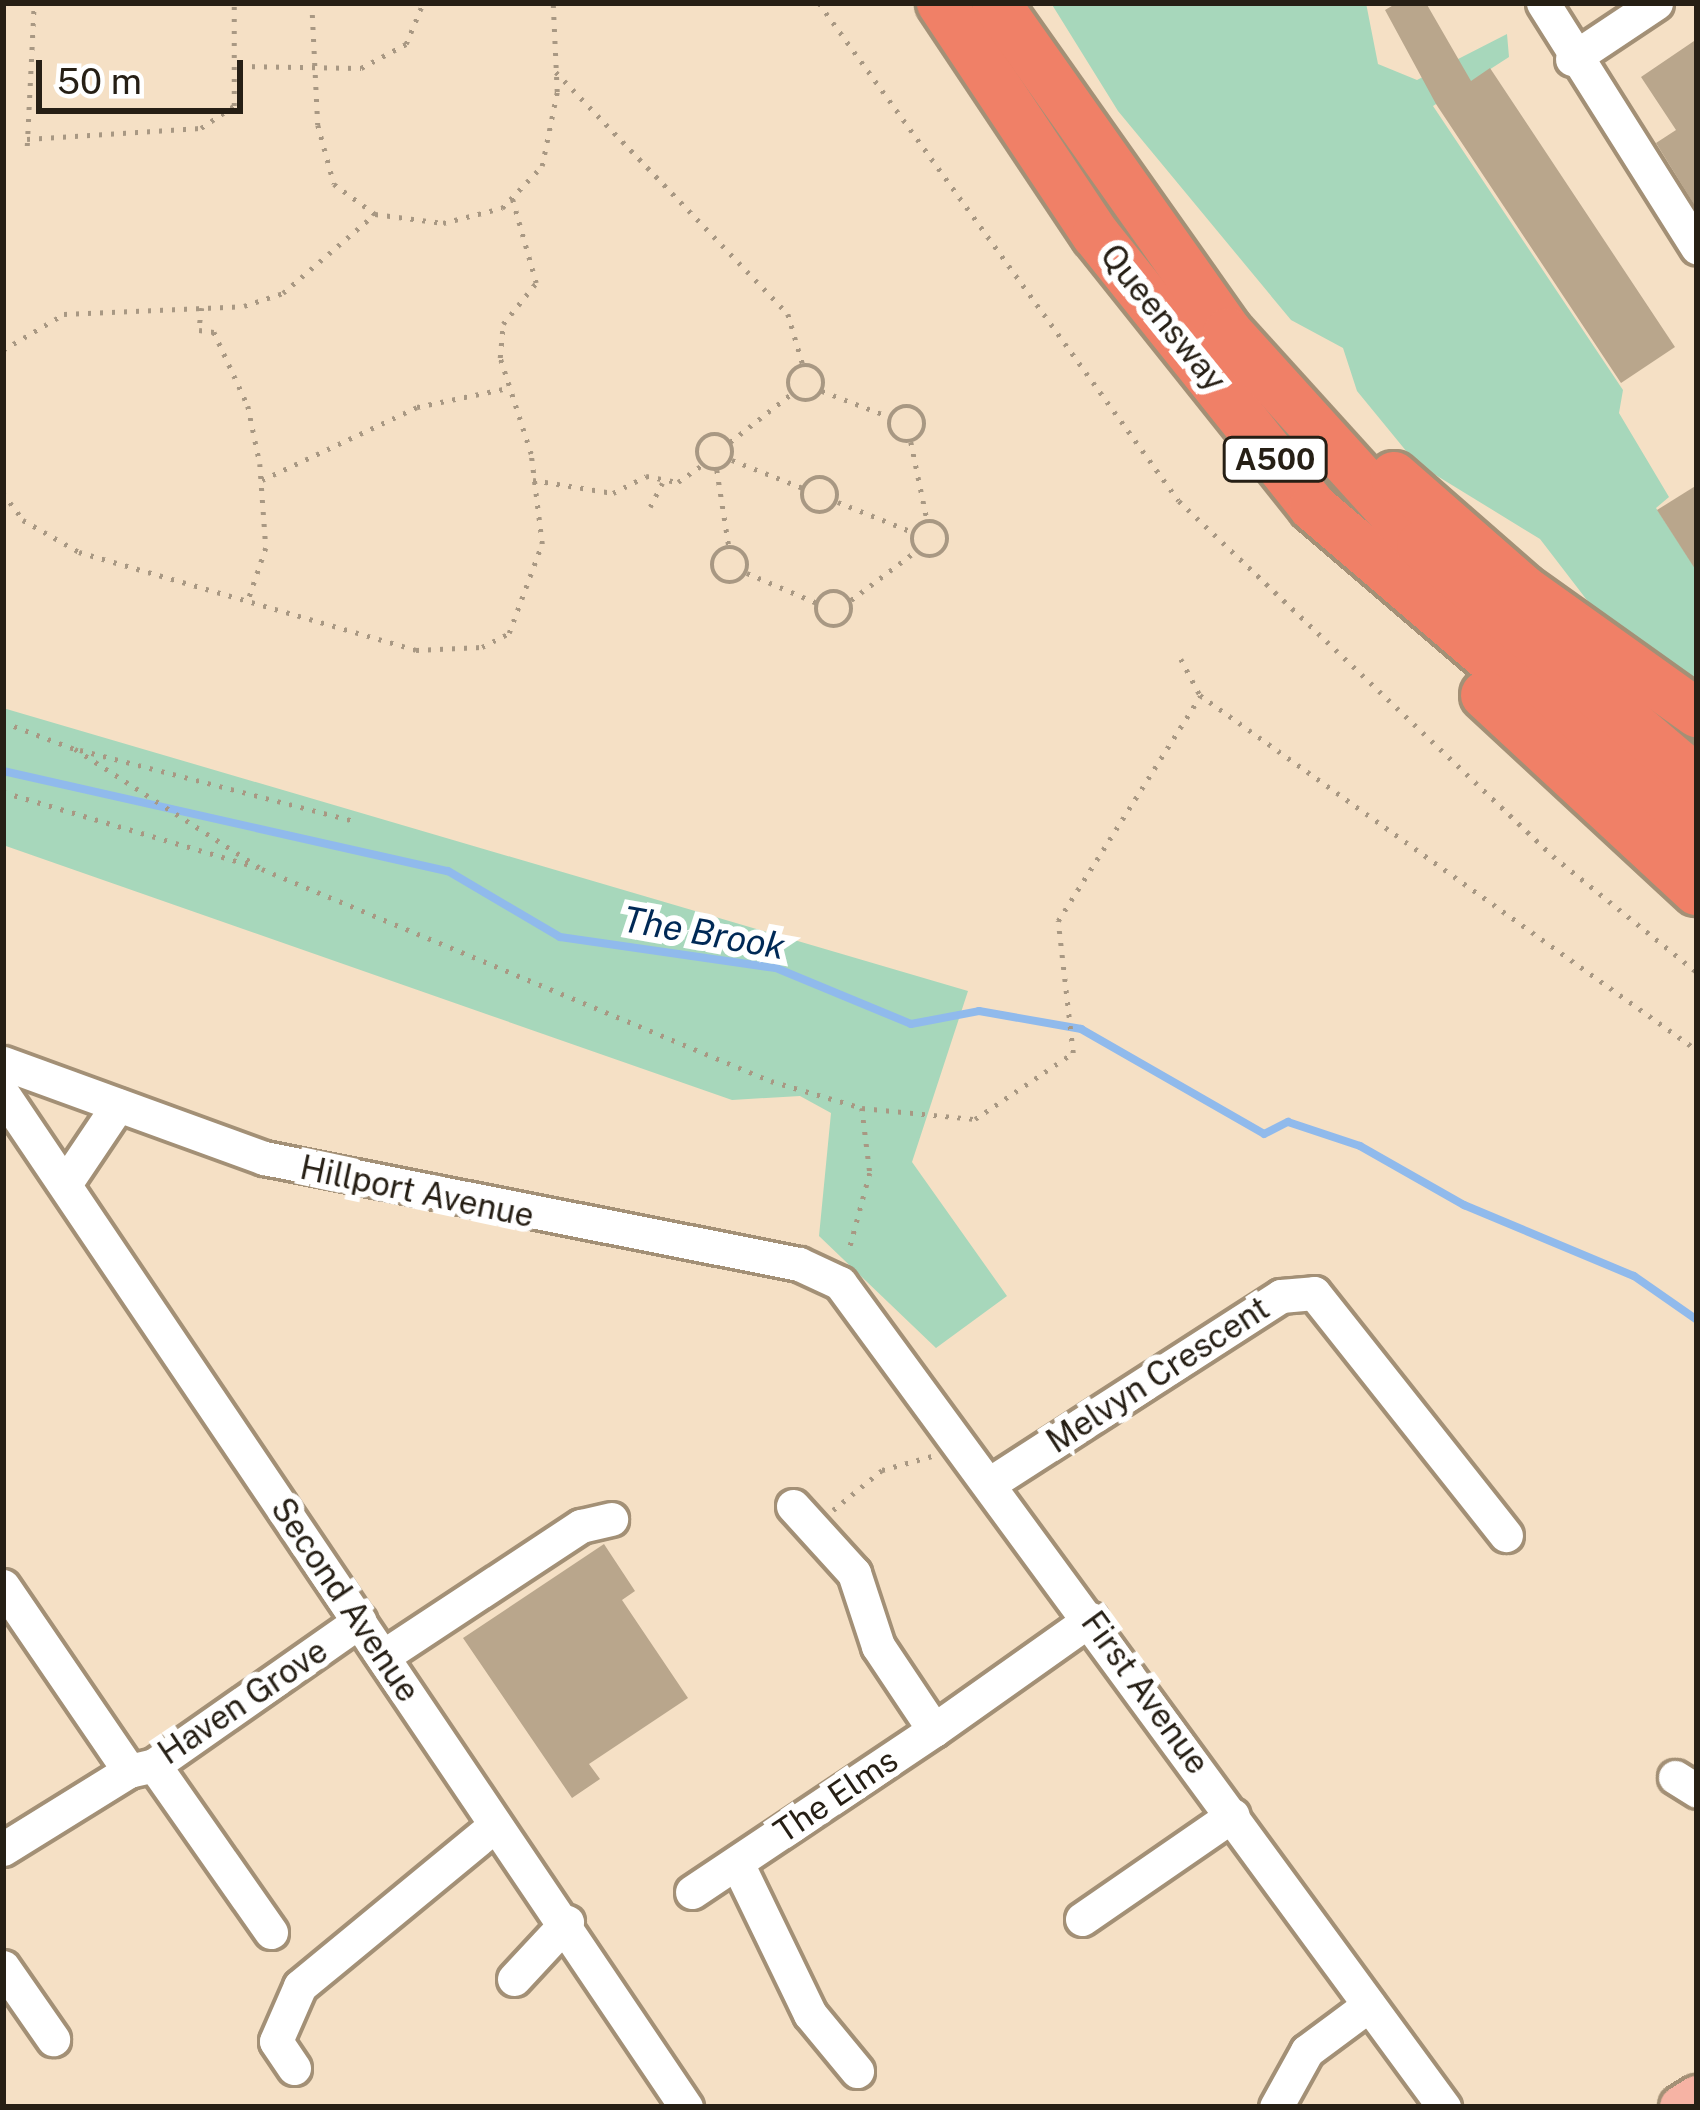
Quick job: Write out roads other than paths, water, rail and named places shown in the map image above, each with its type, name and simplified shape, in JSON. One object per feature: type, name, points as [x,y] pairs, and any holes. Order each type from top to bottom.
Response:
[{"type":"highway","name":"Queensway","points":[[940,3],[1096,235],[1313,507],[1697,836]]},
{"type":"highway","name":"Queensway","points":[[996,3],[1228,332],[1421,545],[1697,780]]},
{"type":"highway","points":[[1228,332],[1523,589],[1697,713]]},
{"type":"highway","points":[[1313,507],[1523,737],[1697,890]]},
{"type":"main road","points":[[1681,2107],[1697,2097]]},
{"type":"street","points":[[1543,3],[1572,59],[1697,248]]},
{"type":"street","points":[[1572,59],[1656,3]]},
{"type":"street","name":"Hillport Avenue","points":[[3,1063],[362,1183],[800,1264],[840,1283]]},
{"type":"street","name":"Second Avenue","points":[[3,1094],[385,1655],[493,1827],[567,1922],[686,2107]]},
{"type":"street","points":[[65,1184],[118,1105]]},
{"type":"street","name":"First Avenue","points":[[840,1283],[1091,1618],[1444,2107]]},
{"type":"street","name":"Melvyn Crescent","points":[[989,1484],[1281,1296],[1314,1293],[1506,1534]]},
{"type":"street","points":[[804,1515],[854,1573],[878,1646],[934,1730]]},
{"type":"street","points":[[385,1655],[581,1526],[611,1519]]},
{"type":"street","name":"Haven Grove","points":[[3,1586],[142,1768],[360,1621]]},
{"type":"street","name":"The Elms","points":[[692,1892],[1091,1618]]},
{"type":"street","points":[[3,1849],[142,1768],[271,1933]]},
{"type":"street","points":[[1082,1919],[1233,1815]]},
{"type":"street","points":[[294,2068],[276,2041],[300,1986],[493,1827]]},
{"type":"street","name":"The Elms","points":[[737,1863],[810,2014],[857,2071]]},
{"type":"street","points":[[514,1979],[567,1922]]},
{"type":"street","points":[[3,1967],[50,2019]]},
{"type":"street","points":[[1276,2107],[1307,2051],[1369,2005]]},
{"type":"waterway","name":"The Brook","points":[[3,771],[448,871],[560,937],[776,968],[911,1024],[979,1011],[1081,1029],[1264,1134],[1288,1122],[1360,1146],[1464,1205],[1634,1276],[1697,1320]]}]
